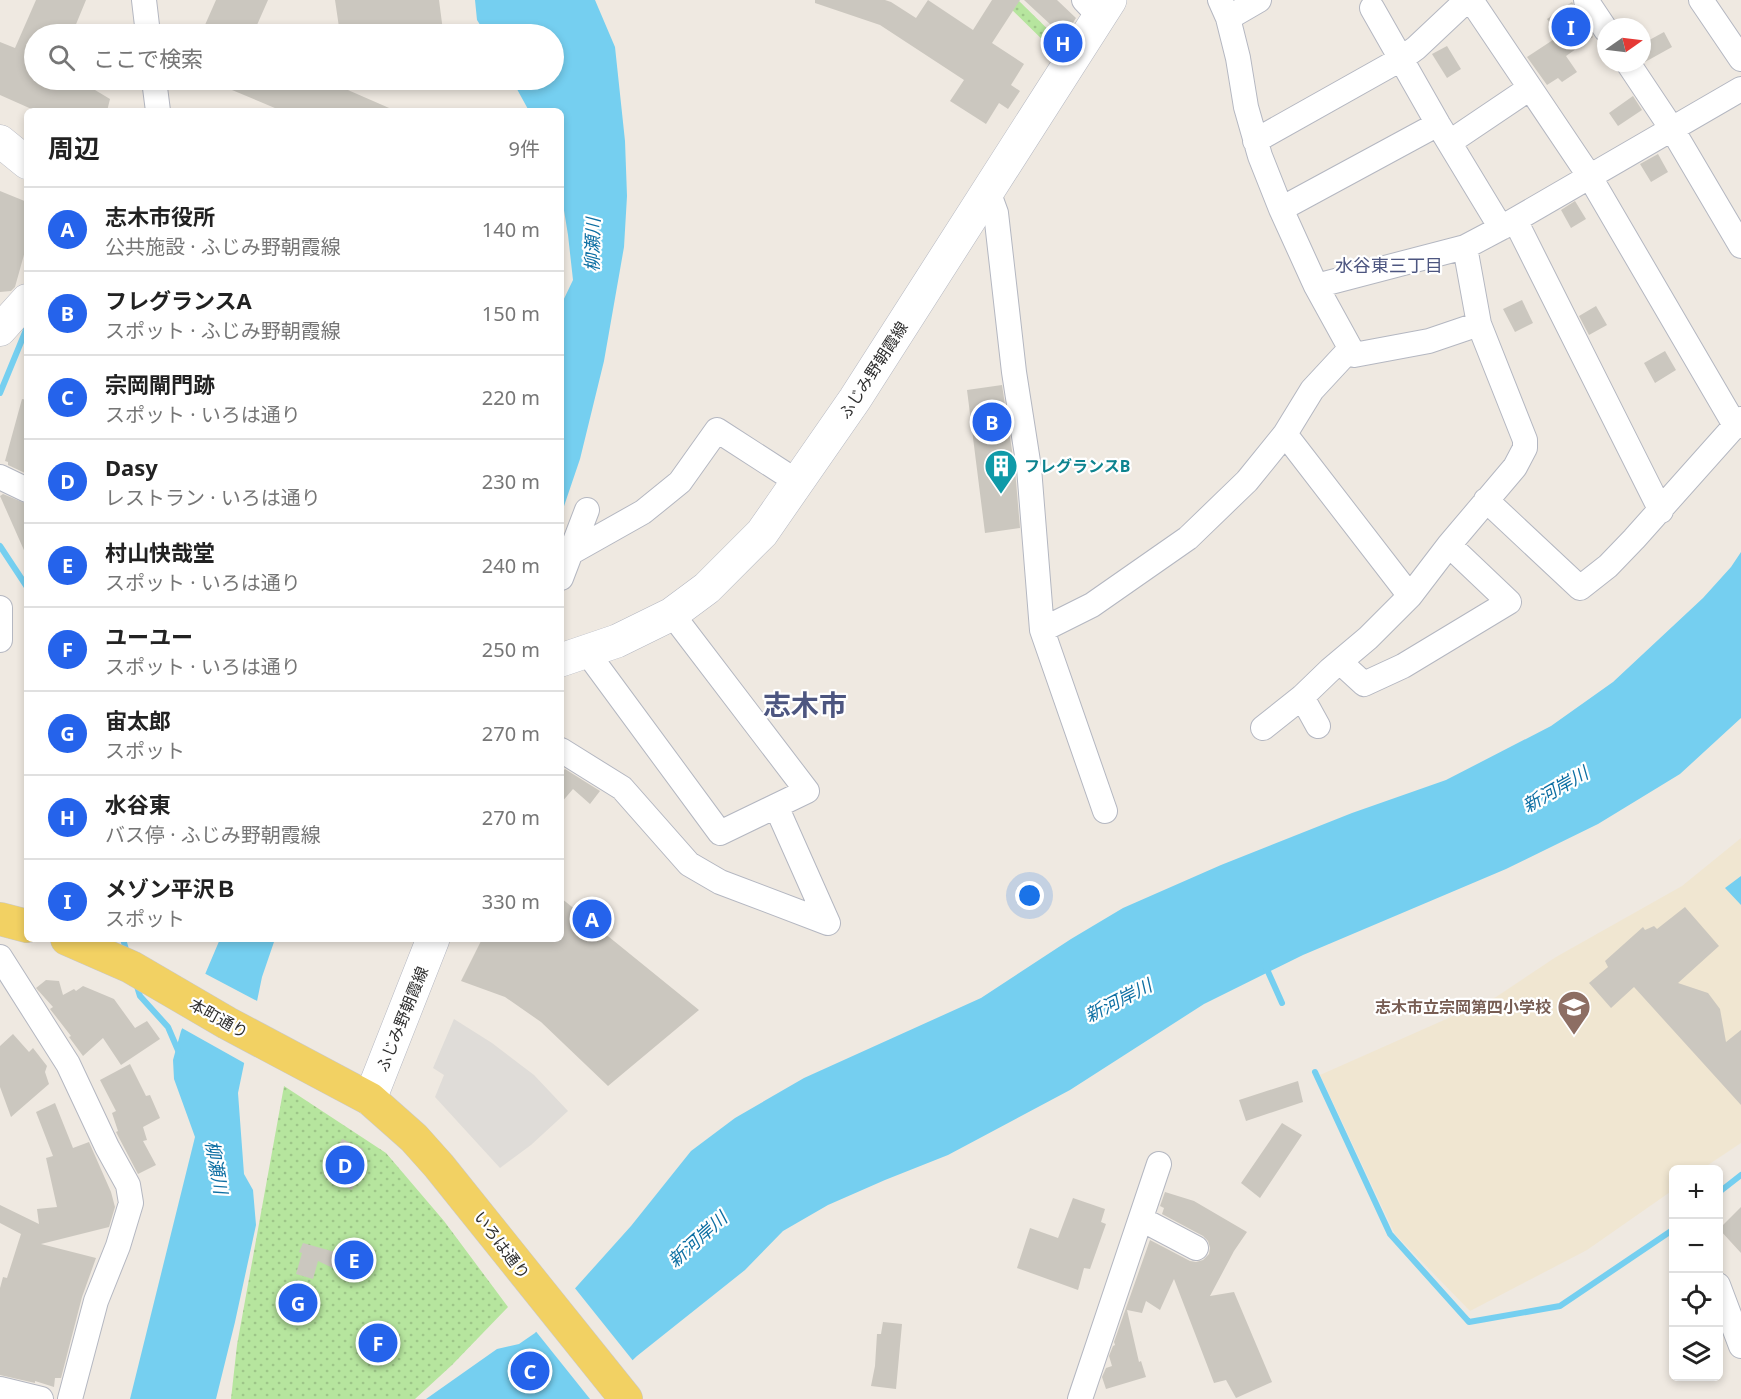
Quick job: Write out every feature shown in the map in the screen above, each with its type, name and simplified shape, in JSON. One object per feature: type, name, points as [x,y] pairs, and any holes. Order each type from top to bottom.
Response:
[{"type":"main road","name":"ふじみ野朝霞線","points":[[574,655],[617,641],[672,614],[707,588],[745,553],[762,533],[798,483],[988,191],[1098,6]]},
{"type":"main road","points":[[0,919],[24,925]]},
{"type":"main road","name":"本町通り","points":[[74,942],[131,968],[370,1099]]},
{"type":"main road","name":"ふじみ野朝霞線","points":[[370,1099],[432,942]]},
{"type":"main road","name":"いろは通り","points":[[370,1099],[414,1138],[469,1201],[626,1399]]},
{"type":"street","points":[[144,0],[147,24]]},
{"type":"street","points":[[1259,0],[1224,9],[1238,58],[1246,107],[1255,141],[1281,209],[1316,286],[1354,355],[1429,340],[1479,324]]},
{"type":"street","points":[[1255,141],[1401,59],[1469,0],[1590,177],[1738,423],[1661,511],[1608,566],[1580,588],[1486,500]]},
{"type":"street","points":[[1586,0],[1598,18]]},
{"type":"street","points":[[1701,0],[1741,59]]},
{"type":"street","points":[[1372,8],[1444,133],[1508,224],[1661,511]]},
{"type":"street","points":[[1634,72],[1672,129],[1741,246]]},
{"type":"street","points":[[1281,209],[1444,133],[1530,88]]},
{"type":"street","points":[[1316,286],[1465,247],[1741,89]]},
{"type":"street","points":[[155,90],[158,108]]},
{"type":"street","points":[[0,141],[24,161]]},
{"type":"street","points":[[988,191],[996,213],[1014,372],[1029,468],[1042,630],[1105,812]]},
{"type":"street","points":[[1263,728],[1302,697],[1368,638],[1410,596],[1449,545],[1515,467],[1525,448],[1525,440],[1479,324],[1465,247]]},
{"type":"street","points":[[0,307],[24,300]]},
{"type":"street","points":[[0,330],[24,302]]},
{"type":"street","points":[[1042,630],[1092,605],[1188,538],[1247,481],[1285,434],[1312,390],[1350,349]]},
{"type":"street","points":[[572,552],[643,512],[680,482],[717,430],[798,483]]},
{"type":"street","points":[[1285,434],[1410,596]]},
{"type":"street","points":[[0,477],[24,489]]},
{"type":"street","points":[[564,571],[587,510]]},
{"type":"street","points":[[1340,662],[1364,684],[1404,666],[1509,602],[1449,545]]},
{"type":"street","points":[[0,608],[0,640]]},
{"type":"street","points":[[574,655],[720,833],[807,791],[672,614]]},
{"type":"street","points":[[1302,697],[1318,726]]},
{"type":"street","points":[[564,752],[622,788],[689,864],[720,882],[828,923],[776,806]]},
{"type":"street","points":[[0,957],[68,1064],[107,1148],[128,1185],[131,1203],[118,1246],[96,1301],[70,1399]]},
{"type":"street","points":[[1080,1399],[1159,1164]]},
{"type":"street","points":[[1140,1219],[1196,1248]]},
{"type":"street","points":[[1723,1296],[1741,1346]]},
{"type":"street","points":[[0,1389],[41,1399]]},
{"type":"shaded area","name":"志木市立宗岡第四小学校","points":[[1741,838],[1741,1143],[1708,1165],[1669,1165],[1669,1193],[1587,1250],[1470,1311],[1395,1234],[1320,1075],[1496,997],[1556,957],[1682,886]]},
{"type":"shaded area","points":[[454,1019],[492,1043],[534,1075],[568,1111],[531,1145],[500,1168],[435,1097],[444,1075],[433,1068]]},
{"type":"green space","points":[[1002,0],[1018,0],[1068,49],[1062,59]]},
{"type":"green space","points":[[284,1086],[386,1153],[444,1221],[508,1307],[452,1365],[415,1399],[231,1399],[237,1345]]},
{"type":"water","name":"柳瀬川","points":[[475,0],[595,0],[615,47],[625,141],[627,196],[624,247],[604,361],[580,459],[564,506],[564,299],[573,280],[564,210],[564,108],[527,108],[517,90],[564,90],[564,24],[480,24]]},
{"type":"water","name":"新河岸川","points":[[1741,552],[1741,718],[1680,774],[1598,824],[1506,869],[1303,955],[1204,1004],[1070,1090],[948,1155],[828,1205],[783,1231],[745,1270],[637,1356],[592,1399],[426,1399],[497,1349],[519,1344],[535,1333],[631,1226],[691,1151],[735,1118],[804,1078],[981,998],[1123,908],[1221,865],[1352,813],[1446,780],[1551,726],[1613,682],[1703,598],[1731,567]]},
{"type":"water","points":[[1741,876],[1741,905],[1725,888]]},
{"type":"water","name":"柳瀬川","points":[[219,942],[274,942],[262,977],[238,1093],[244,1174],[253,1190],[256,1225],[216,1399],[130,1399],[195,1137],[174,1079],[173,1060],[181,1031]]},
{"type":"pier","points":[[202,972],[259,1002],[246,1064],[180,1027]]},
{"type":"pier","points":[[574,1287],[634,1362],[596,1399],[590,1399],[534,1329]]},
{"type":"building","points":[[36,0],[86,0],[76,24],[26,24]]},
{"type":"building","points":[[216,0],[268,0],[257,24],[205,24]]},
{"type":"building","points":[[335,0],[439,0],[442,24],[339,24]]},
{"type":"building","points":[[815,0],[885,0],[916,18],[928,0],[973,30],[992,0],[1020,0],[992,43],[1024,64],[1011,85],[1020,91],[1008,109],[999,103],[986,124],[950,101],[964,80],[880,25],[815,3]]},
{"type":"building","points":[[1024,0],[1057,0],[1076,18],[1064,37]]},
{"type":"building","points":[[1572,2],[1593,37],[1566,56],[1577,72],[1562,82],[1558,78],[1547,85],[1527,57],[1559,36],[1547,19]]},
{"type":"building","points":[[24,27],[24,90],[95,90],[110,99],[108,108],[29,108],[0,95],[0,42],[15,48]]},
{"type":"building","points":[[1664,32],[1672,47],[1651,59],[1651,39]]},
{"type":"building","points":[[1447,46],[1461,69],[1447,78],[1432,54]]},
{"type":"building","points":[[232,90],[348,90],[389,108],[275,108]]},
{"type":"building","points":[[1633,96],[1642,110],[1618,126],[1609,113]]},
{"type":"building","points":[[1658,154],[1668,172],[1651,182],[1640,164]]},
{"type":"building","points":[[0,191],[24,201],[24,255],[15,287],[11,291],[0,292]]},
{"type":"building","points":[[1575,201],[1586,219],[1571,228],[1561,210]]},
{"type":"building","points":[[1522,300],[1533,323],[1515,332],[1503,309]]},
{"type":"building","points":[[1596,306],[1607,325],[1589,335],[1579,316]]},
{"type":"building","points":[[1665,351],[1676,370],[1655,383],[1644,363]]},
{"type":"building","points":[[1002,385],[1015,470],[1020,528],[985,533],[967,390]]},
{"type":"building","points":[[22,399],[24,399],[24,473],[8,465],[5,461]]},
{"type":"building","points":[[3,494],[24,503],[24,550],[0,496]]},
{"type":"building","points":[[564,770],[600,791],[590,804],[573,789],[564,800]]},
{"type":"building","points":[[564,900],[699,1010],[608,1086],[541,1022],[505,997],[461,981],[480,942],[564,942]]},
{"type":"building","points":[[1685,907],[1719,946],[1678,983],[1708,993],[1720,1009],[1726,1042],[1741,1030],[1741,1105],[1634,987],[1611,1008],[1589,983],[1608,967],[1605,961],[1643,927],[1645,930],[1654,926],[1657,929]]},
{"type":"building","points":[[46,980],[59,981],[63,995],[83,986],[114,999],[135,1028],[147,1021],[160,1039],[121,1065],[103,1038],[83,1056],[50,1009],[53,1007],[36,988]]},
{"type":"building","points":[[13,1034],[29,1052],[33,1048],[47,1066],[45,1072],[49,1084],[11,1117],[0,1087],[0,1046]]},
{"type":"building","points":[[130,1064],[146,1096],[150,1095],[160,1118],[143,1127],[147,1140],[143,1141],[156,1165],[138,1174],[116,1132],[118,1131],[112,1113],[116,1111],[100,1080]]},
{"type":"building","points":[[1298,1081],[1303,1102],[1246,1121],[1239,1100]]},
{"type":"building","points":[[55,1103],[73,1148],[89,1142],[111,1192],[115,1207],[109,1227],[41,1244],[96,1258],[82,1297],[61,1378],[55,1378],[54,1387],[0,1375],[0,1288],[3,1277],[7,1278],[21,1234],[0,1223],[0,1205],[39,1224],[37,1209],[57,1207],[46,1158],[53,1156],[36,1112]]},
{"type":"building","points":[[1282,1123],[1302,1135],[1260,1198],[1241,1183]]},
{"type":"building","points":[[342,1139],[363,1149],[357,1163],[363,1166],[352,1190],[324,1177]]},
{"type":"building","points":[[1165,1192],[1194,1201],[1247,1232],[1210,1296],[1234,1292],[1272,1382],[1236,1398],[1226,1380],[1214,1383],[1174,1279],[1160,1310],[1146,1301],[1142,1313],[1127,1310],[1139,1362],[1141,1361],[1146,1377],[1106,1389],[1102,1377],[1106,1368],[1112,1366],[1109,1356],[1115,1345],[1114,1342],[1150,1240],[1190,1261],[1203,1260],[1209,1254],[1208,1241],[1203,1236],[1162,1214],[1164,1208],[1160,1206]]},
{"type":"building","points":[[1073,1198],[1105,1209],[1101,1222],[1106,1224],[1090,1269],[1084,1268],[1078,1290],[1017,1268],[1030,1228],[1058,1238]]},
{"type":"building","points":[[1741,1207],[1741,1253],[1723,1233],[1723,1225]]},
{"type":"building","points":[[340,1242],[369,1256],[358,1280],[318,1261],[313,1279],[296,1274],[302,1253],[299,1252],[303,1243],[335,1252]]},
{"type":"building","points":[[883,1322],[902,1324],[896,1389],[871,1386],[877,1334],[881,1334]]},
{"type":"waterway","points":[[0,393],[24,335]]},
{"type":"waterway","points":[[0,546],[24,582]]},
{"type":"waterway","points":[[124,942],[127,953]]},
{"type":"waterway","points":[[1265,965],[1282,1003]]},
{"type":"waterway","points":[[136,983],[140,996],[168,1027],[180,1055]]},
{"type":"waterway","points":[[1315,1072],[1390,1234],[1469,1322],[1560,1306],[1669,1232]]},
{"type":"waterway","points":[[1723,1189],[1741,1175]]},
{"type":"place","name":"メゾン平沢Ｂ","points":[[1571,27]]},
{"type":"place","name":"水谷東","points":[[1063,43]]},
{"type":"place","name":"フレグランスA","points":[[992,422]]},
{"type":"place","name":"フレグランスB","points":[[1001,495]]},
{"type":"place","name":"志木市役所","points":[[592,919]]},
{"type":"place","name":"志木市立宗岡第四小学校","points":[[1574,1036]]},
{"type":"place","name":"Dasy","points":[[345,1165]]},
{"type":"place","name":"村山快哉堂","points":[[354,1260]]},
{"type":"place","name":"宙太郎","points":[[298,1303]]},
{"type":"place","name":"ユーユー","points":[[378,1343]]},
{"type":"place","name":"宗岡閘門跡","points":[[530,1371]]},
{"type":"district","name":"水谷東三丁目","points":[[1389,265]]},
{"type":"district","name":"志木市","points":[[805,704]]}]
